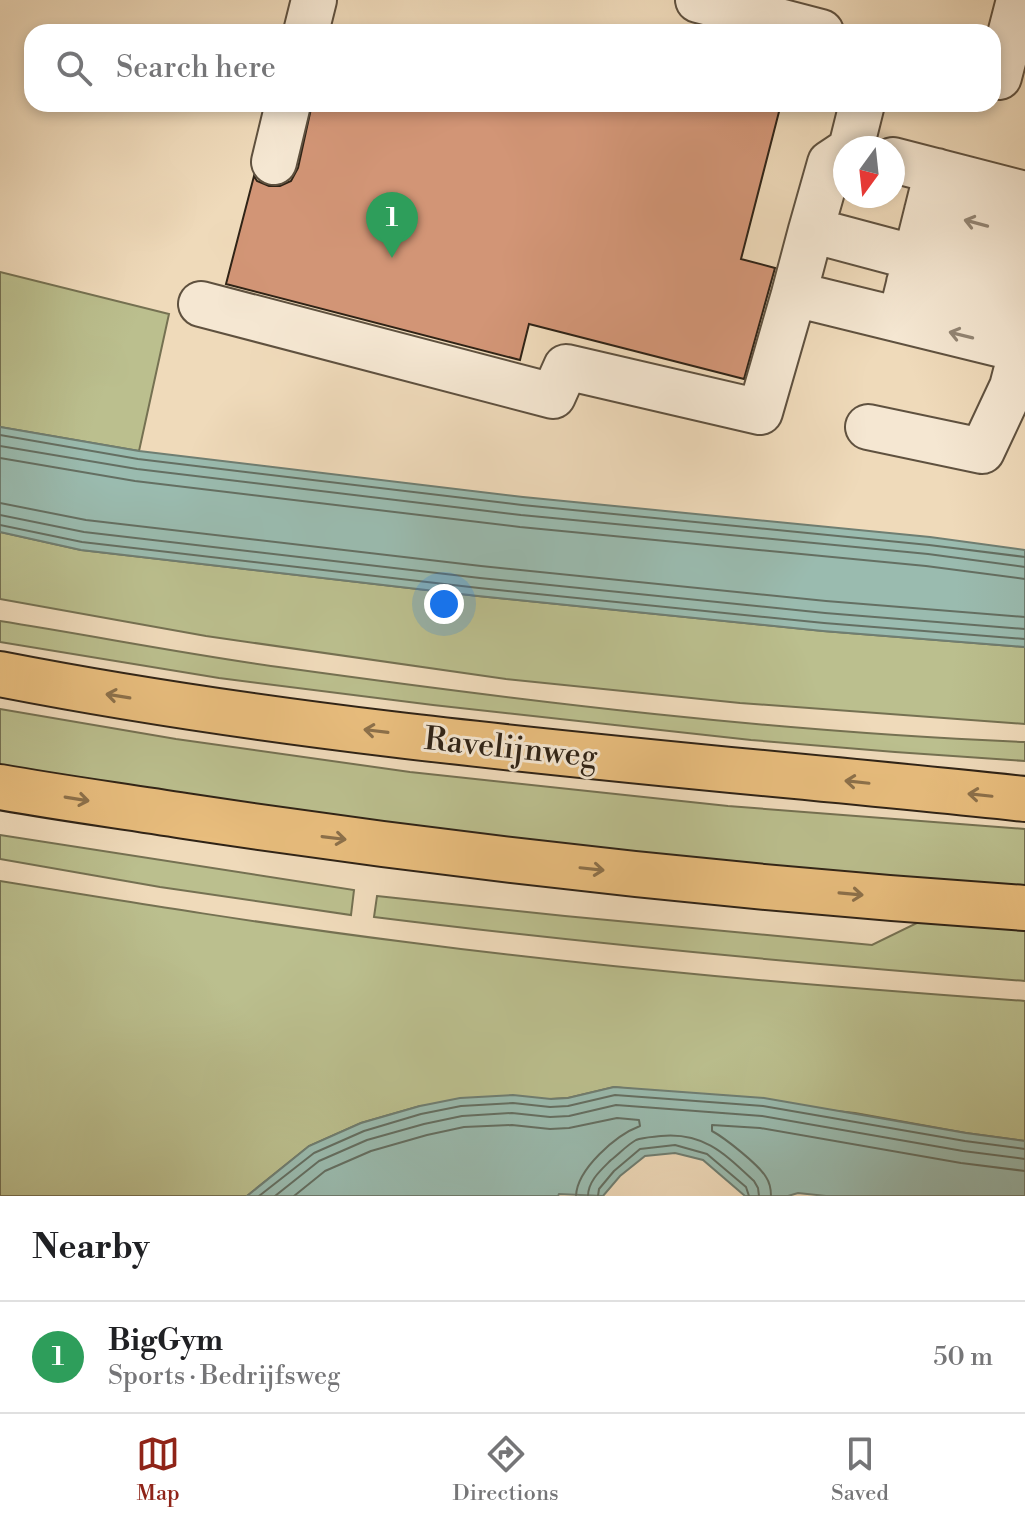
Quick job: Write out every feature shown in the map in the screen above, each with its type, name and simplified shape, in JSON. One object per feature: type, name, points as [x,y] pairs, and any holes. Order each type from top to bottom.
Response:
[{"type":"main road","name":"Ravelijnweg","points":[[0,674],[82,690],[282,720],[547,752],[1025,799]]},
{"type":"main road","points":[[0,787],[314,836],[604,871],[1025,908]]},
{"type":"street","points":[[308,24],[314,0]]},
{"type":"street","points":[[698,0],[790,24]]},
{"type":"street","points":[[1006,79],[1019,0]]},
{"type":"street","points":[[274,162],[286,112]]},
{"type":"street","points":[[854,136],[860,112]]},
{"type":"street","points":[[201,304],[553,396],[566,367],[760,412],[833,161]]},
{"type":"street","points":[[794,294],[918,248],[1025,194]]},
{"type":"street","points":[[868,427],[982,451],[1012,387],[1024,333],[918,248],[905,202]]},
{"type":"street","points":[[811,230],[918,248],[1025,280]]},
{"type":"street","points":[[918,248],[1025,236]]},
{"type":"green space","points":[[0,272],[169,314],[139,451],[0,427]]},
{"type":"green space","points":[[0,532],[81,550],[478,596],[823,631],[1025,647],[1025,724],[740,703],[506,679],[206,636],[0,599]]},
{"type":"green space","points":[[0,621],[250,663],[562,704],[839,731],[1025,742],[1025,761],[751,740],[219,678],[0,642]]},
{"type":"green space","points":[[0,709],[176,739],[410,772],[728,806],[1025,829],[1025,894],[724,869],[0,774]]},
{"type":"green space","points":[[0,835],[354,890],[351,915],[160,887],[0,859]]},
{"type":"green space","points":[[0,881],[253,921],[483,952],[715,976],[1025,1001],[1025,1141],[855,1113],[614,1087],[568,1098],[420,1106],[361,1123],[309,1146],[247,1196],[0,1196]]},
{"type":"green space","points":[[377,896],[872,945],[927,918],[1025,925],[1025,981],[699,953],[374,917]]},
{"type":"water","points":[[0,427],[139,451],[523,497],[930,537],[1025,550],[1025,647],[823,631],[478,596],[81,550],[0,532]]},
{"type":"water","points":[[614,1087],[764,1098],[1025,1141],[1025,1196],[826,1196],[798,1193],[788,1196],[745,1196],[703,1160],[675,1153],[645,1156],[620,1176],[603,1196],[247,1196],[309,1146],[361,1123],[460,1098],[513,1095],[568,1098]]},
{"type":"building","points":[[310,112],[779,112],[741,259],[775,268],[744,379],[529,324],[520,360],[226,284],[254,176],[257,181],[269,186],[280,186],[291,181],[298,168]]},
{"type":"place","name":"BigGym","points":[[392,258]]}]
